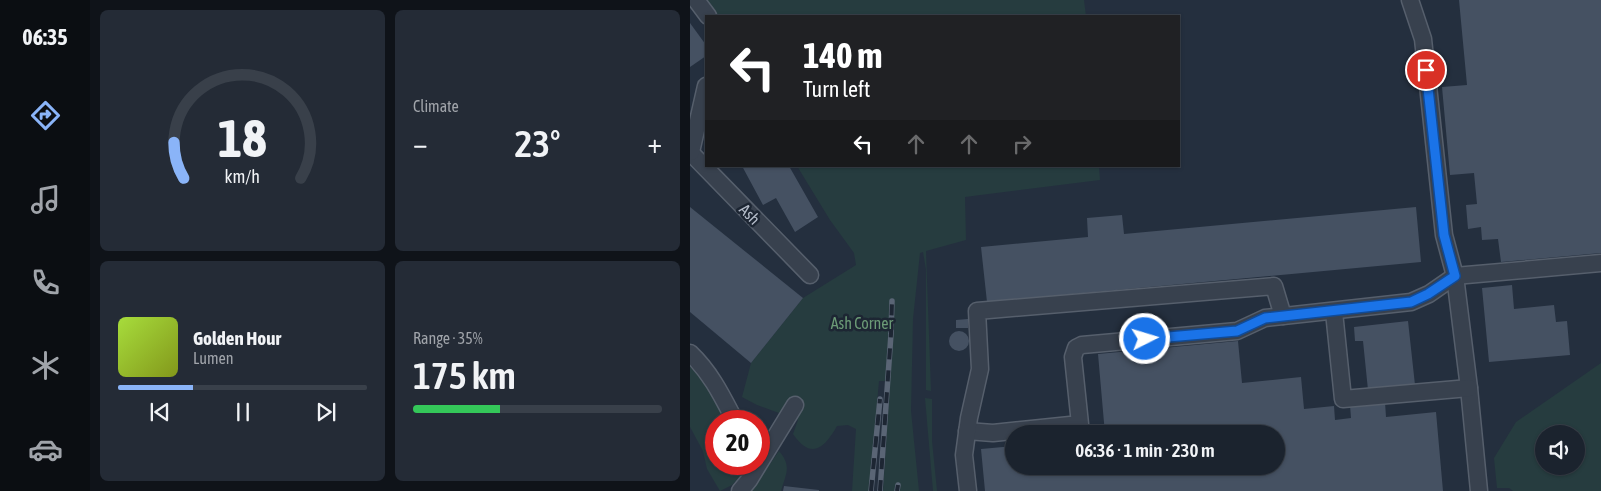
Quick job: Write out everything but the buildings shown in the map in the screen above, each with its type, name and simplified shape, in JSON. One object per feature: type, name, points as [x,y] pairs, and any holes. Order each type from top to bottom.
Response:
[{"type":"street","points":[[696,0],[707,15]]},
{"type":"street","points":[[1410,0],[1423,39],[1444,235],[1455,276],[1479,491]]},
{"type":"street","points":[[690,152],[705,90]]},
{"type":"street","name":"Ash","points":[[690,152],[810,275]]},
{"type":"street","points":[[967,431],[993,434],[1080,424],[1073,357],[1076,348],[1082,345],[1237,331],[1265,318],[1334,312],[1411,302],[1428,294],[1455,276],[1601,263]]},
{"type":"street","points":[[968,491],[964,455],[980,369],[977,311],[1274,286],[1284,316]]},
{"type":"street","points":[[1334,312],[1343,400],[1469,388]]},
{"type":"street","points":[[690,353],[705,368],[729,410]]},
{"type":"street","points":[[770,441],[795,405]]},
{"type":"street","points":[[740,491],[749,475]]},
{"type":"green space","points":[[697,0],[1084,0],[1086,15],[706,15]]},
{"type":"green space","name":"Ash Corner","points":[[798,167],[1099,167],[1100,180],[965,197],[966,240],[926,251],[931,391],[926,390],[926,270],[923,252],[920,253],[913,319],[911,411],[919,491],[883,491],[890,381],[879,381],[869,491],[852,491],[856,429],[848,425],[837,426],[827,441],[817,448],[811,449],[800,442],[793,434],[798,420],[757,405],[742,397],[751,363],[803,298],[856,265],[854,253],[830,220]]},
{"type":"green space","points":[[690,360],[724,410],[705,410],[705,460],[703,451],[690,427]]},
{"type":"green space","points":[[1601,363],[1601,491],[1513,491],[1509,488],[1497,488],[1494,458],[1516,422]]},
{"type":"green space","points":[[925,398],[932,399],[932,441],[937,491],[933,491]]},
{"type":"green space","points":[[779,451],[786,461],[787,470],[781,491],[751,491],[762,475],[770,475],[770,464]]},
{"type":"green space","points":[[711,475],[741,475],[732,485],[720,491]]},
{"type":"railway","points":[[880,491],[892,301]]},
{"type":"railway","points":[[871,491],[880,399]]},
{"type":"railway","points":[[897,491],[898,485]]},
{"type":"route","points":[[1145,339],[1237,331],[1265,318],[1334,312],[1411,302],[1421,299],[1455,276],[1444,235],[1426,70]]}]
